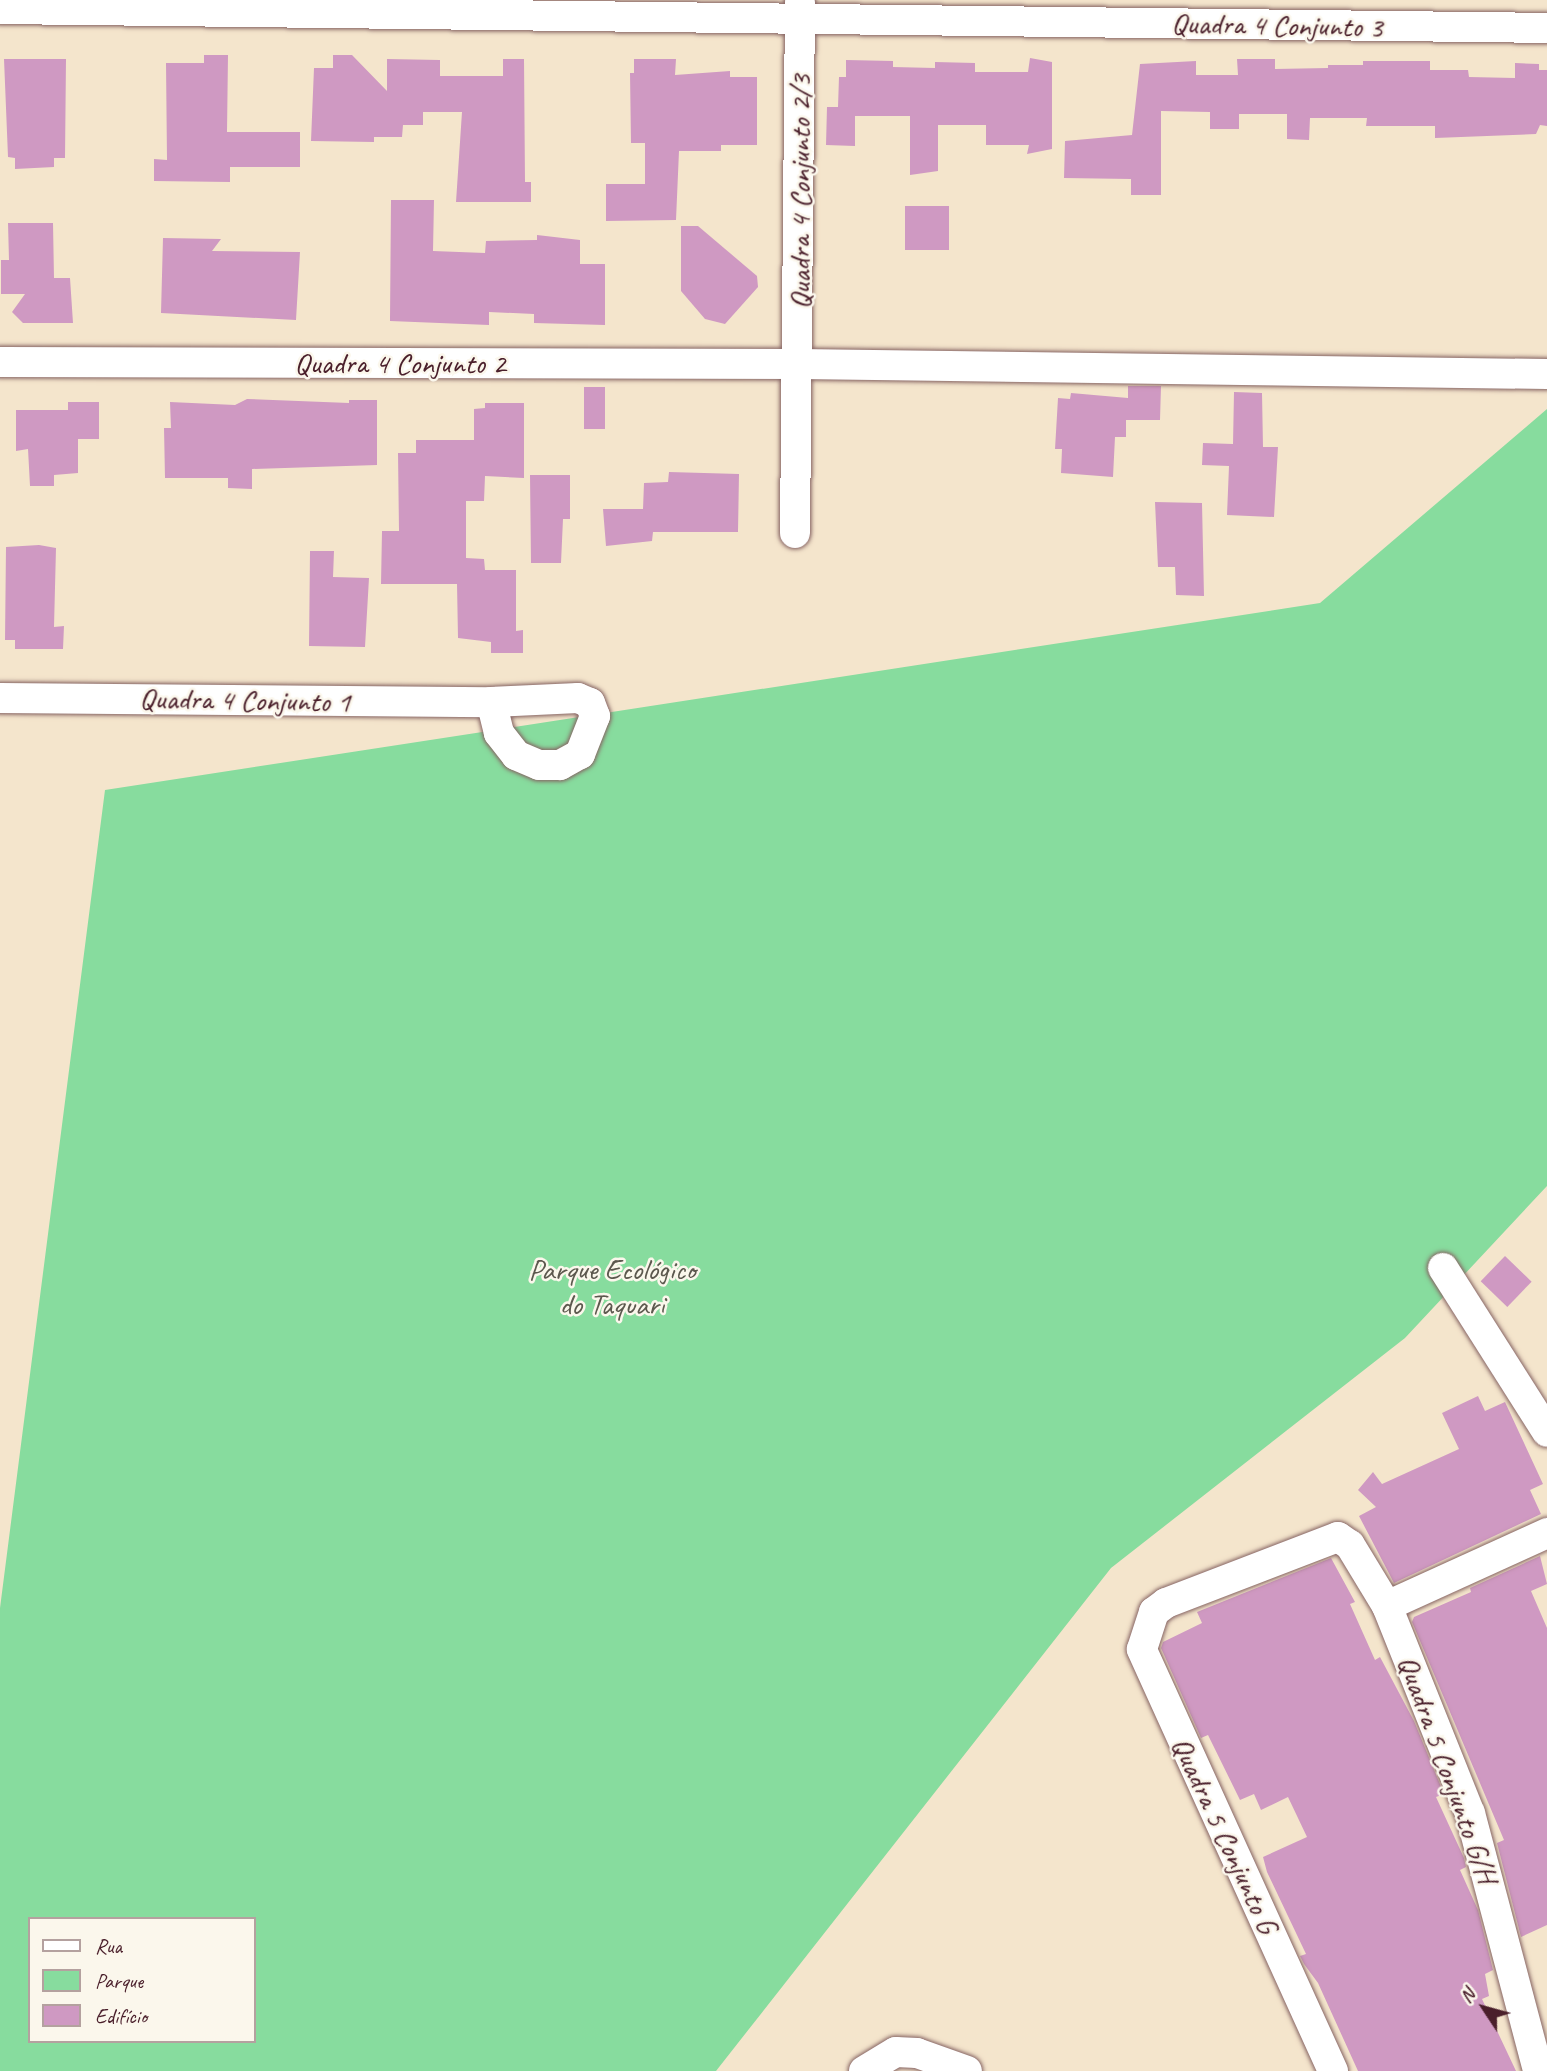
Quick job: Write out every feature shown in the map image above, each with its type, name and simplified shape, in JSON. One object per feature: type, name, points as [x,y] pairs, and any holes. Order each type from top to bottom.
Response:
[{"type":"street","name":"Quadra 4 Conjunto 3","points":[[0,9],[800,10],[1547,28]]},
{"type":"street","name":"Quadra 4 Conjunto 2/3","points":[[795,533],[799,364],[800,10]]},
{"type":"street","name":"Quadra 4 Conjunto 2","points":[[0,362],[799,364]]},
{"type":"street","points":[[799,364],[1547,374]]},
{"type":"street","name":"Quadra 4 Conjunto 1","points":[[0,698],[491,702]]},
{"type":"street","points":[[1443,1268],[1544,1419]]},
{"type":"street","points":[[1387,1606],[1547,1534]]},
{"type":"street","name":"Quadra 5 Conjunto G/H","points":[[1320,1541],[1345,1540],[1387,1606],[1471,1813],[1540,2060]]},
{"type":"street","name":"Quadra 5 Conjunto G","points":[[1320,1541],[1166,1604],[1154,1612],[1142,1636],[1146,1662],[1333,2071]]},
{"type":"street","points":[[864,2071],[896,2052],[918,2053],[967,2071]]},
{"type":"green space","name":"Parque Ecológico do Taquari","points":[[1547,409],[1547,1186],[1405,1338],[1111,1568],[716,2071],[0,2071],[0,1608],[105,790],[1320,603]]},
{"type":"building","points":[[204,55],[228,55],[227,132],[300,132],[300,167],[230,167],[230,182],[154,181],[154,159],[167,160],[166,63],[204,63]]},
{"type":"building","points":[[333,55],[352,55],[387,91],[387,59],[440,60],[440,76],[503,76],[503,59],[524,59],[525,182],[531,182],[531,202],[456,202],[462,112],[423,112],[423,125],[403,125],[402,137],[374,137],[374,142],[311,141],[314,68],[333,68]]},
{"type":"building","points":[[1030,58],[1052,62],[1052,149],[1027,154],[1029,145],[986,145],[986,125],[938,125],[938,171],[910,175],[910,116],[855,116],[855,146],[826,145],[827,107],[838,107],[839,77],[846,77],[846,60],[893,61],[893,67],[935,68],[935,62],[975,63],[975,72],[1028,72]]},
{"type":"building","points":[[4,59],[66,59],[65,158],[54,158],[54,167],[15,169],[15,158],[8,157]]},
{"type":"building","points":[[634,59],[676,59],[675,75],[730,71],[730,77],[757,77],[757,145],[721,145],[721,151],[679,151],[676,220],[606,221],[606,184],[645,184],[645,143],[631,143],[630,73],[634,73]]},
{"type":"building","points":[[1237,59],[1275,59],[1275,69],[1363,65],[1363,61],[1430,61],[1430,70],[1468,70],[1469,77],[1515,78],[1515,63],[1539,64],[1539,70],[1547,70],[1547,126],[1540,125],[1536,134],[1435,138],[1435,126],[1366,126],[1367,118],[1310,118],[1309,140],[1287,139],[1287,114],[1239,114],[1239,129],[1210,129],[1210,112],[1161,111],[1161,195],[1131,195],[1131,179],[1064,178],[1065,141],[1132,135],[1140,64],[1196,61],[1196,75],[1238,75]]},
{"type":"building","points":[[391,200],[434,200],[433,251],[485,253],[486,241],[537,240],[537,235],[580,240],[580,264],[605,264],[605,325],[534,323],[534,314],[489,312],[489,325],[390,321]]},
{"type":"building","points":[[905,206],[949,206],[949,250],[905,250]]},
{"type":"building","points":[[8,223],[53,223],[54,278],[70,278],[73,323],[23,323],[12,312],[25,294],[1,294],[1,260],[9,260]]},
{"type":"building","points":[[681,226],[698,226],[757,276],[758,287],[725,324],[705,319],[681,291]]},
{"type":"building","points":[[163,238],[221,239],[212,251],[300,252],[296,320],[161,313]]},
{"type":"building","points":[[1128,386],[1161,386],[1160,420],[1126,420],[1126,437],[1115,437],[1113,477],[1061,473],[1062,449],[1055,449],[1058,398],[1070,399],[1071,393],[1128,398]]},
{"type":"building","points":[[584,387],[605,387],[605,429],[584,429]]},
{"type":"building","points":[[1234,392],[1262,393],[1263,447],[1278,447],[1274,517],[1227,515],[1229,466],[1202,465],[1203,443],[1233,444]]},
{"type":"building","points":[[247,399],[349,403],[349,400],[377,400],[377,465],[252,469],[252,489],[228,488],[228,478],[165,478],[164,428],[171,428],[170,402],[235,405]]},
{"type":"building","points":[[68,402],[99,402],[99,439],[78,439],[78,473],[54,475],[54,486],[30,486],[28,449],[16,451],[16,410],[68,410]]},
{"type":"building","points":[[485,403],[524,403],[524,478],[485,476],[484,501],[466,501],[466,558],[484,559],[485,570],[516,570],[516,631],[523,630],[523,653],[491,653],[491,642],[458,638],[457,584],[381,584],[382,531],[399,531],[398,453],[416,453],[416,440],[474,440],[474,409],[485,408]]},
{"type":"building","points":[[669,472],[739,474],[738,532],[653,532],[652,541],[606,546],[603,509],[643,509],[644,483],[668,482]]},
{"type":"building","points":[[530,475],[570,475],[570,519],[563,519],[561,563],[531,563]]},
{"type":"building","points":[[1155,502],[1202,503],[1204,596],[1176,595],[1175,567],[1158,567]]},
{"type":"building","points":[[39,545],[56,548],[54,627],[64,626],[63,649],[15,649],[15,640],[5,640],[6,547]]},
{"type":"building","points":[[310,551],[334,551],[333,577],[369,578],[365,647],[309,646]]},
{"type":"building","points":[[1505,1256],[1532,1282],[1507,1307],[1481,1281]]},
{"type":"building","points":[[1478,1396],[1485,1411],[1505,1402],[1543,1484],[1530,1490],[1541,1514],[1394,1583],[1359,1516],[1376,1507],[1358,1490],[1373,1472],[1382,1484],[1459,1449],[1442,1413]]},
{"type":"building","points":[[1540,1556],[1547,1584],[1531,1591],[1547,1628],[1547,1925],[1521,1937],[1497,1843],[1504,1840],[1412,1622],[1414,1617],[1471,1592],[1470,1588]]},
{"type":"building","points":[[1331,1558],[1355,1602],[1350,1604],[1375,1660],[1380,1657],[1414,1721],[1444,1794],[1436,1797],[1464,1858],[1466,1867],[1460,1870],[1478,1910],[1493,1970],[1485,1974],[1489,1996],[1482,1999],[1516,2071],[1358,2071],[1318,1983],[1300,1956],[1306,1954],[1267,1872],[1263,1857],[1307,1837],[1288,1797],[1261,1810],[1254,1794],[1240,1800],[1208,1735],[1201,1738],[1161,1648],[1163,1642],[1202,1623],[1197,1612]]}]
